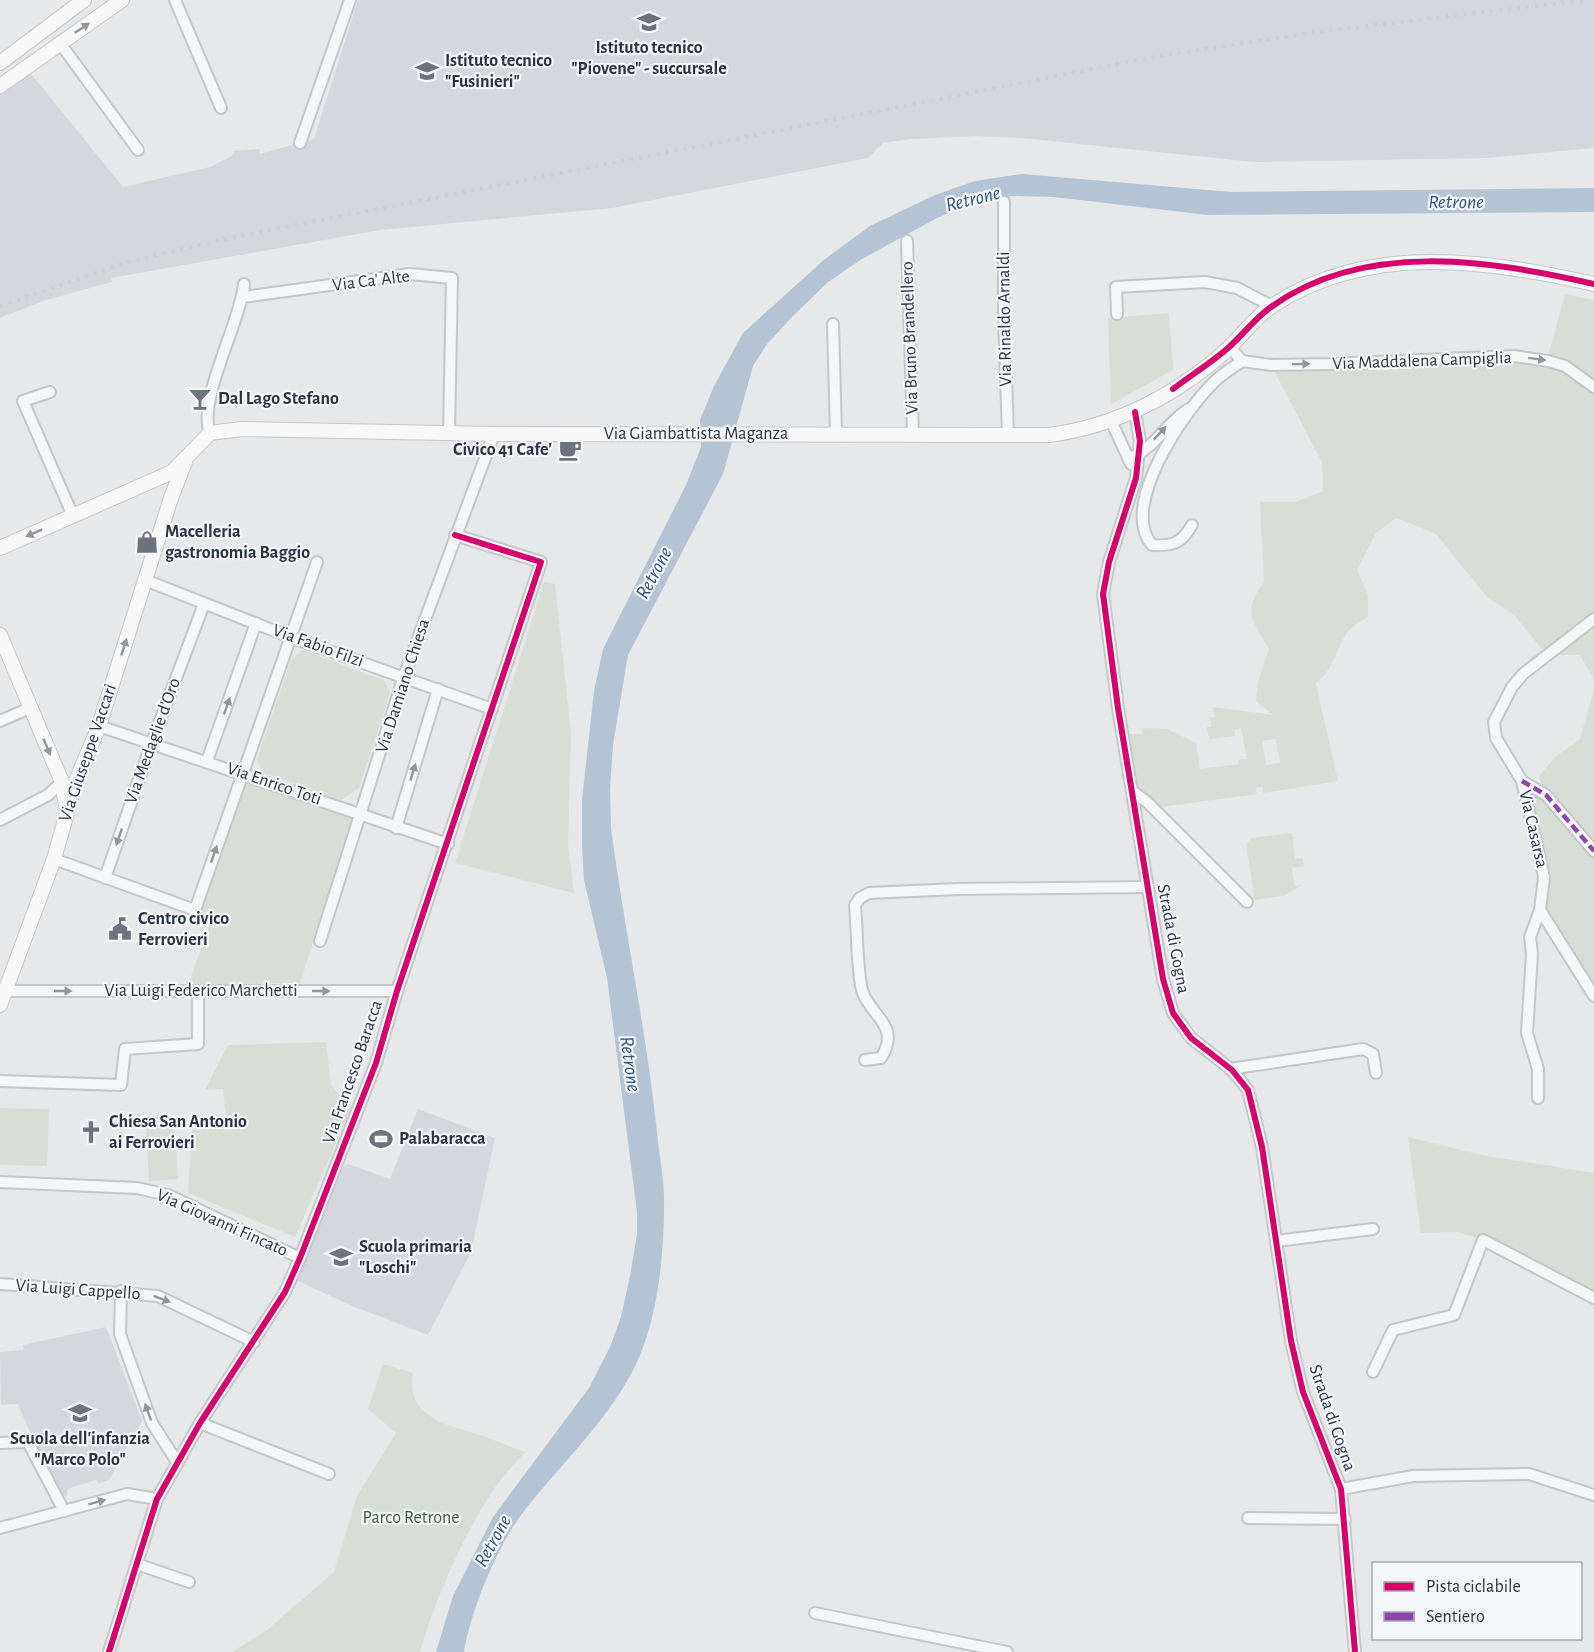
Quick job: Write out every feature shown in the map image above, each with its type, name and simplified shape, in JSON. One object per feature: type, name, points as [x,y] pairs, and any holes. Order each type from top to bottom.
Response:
[{"type":"street","points":[[0,63],[84,0]]},
{"type":"street","points":[[0,86],[122,0]]},
{"type":"street","points":[[175,0],[220,108]]},
{"type":"street","points":[[300,143],[350,0]]},
{"type":"street","points":[[60,43],[138,150]]},
{"type":"street","name":"Via Rinaldo Arnaldi","points":[[1004,202],[1004,314],[1008,436]]},
{"type":"street","name":"Via Bruno Brandellero","points":[[907,242],[914,434]]},
{"type":"street","name":"Via Giambattista Maganza","points":[[210,433],[243,429],[494,434],[1008,436],[1079,431],[1135,412],[1173,389],[1230,346],[1249,325],[1272,306],[1318,283],[1341,275],[1415,262],[1457,262],[1512,267],[1594,284]]},
{"type":"street","name":"Via Ca' Alte","points":[[243,297],[410,274],[452,278],[449,433]]},
{"type":"street","points":[[1117,314],[1116,287],[1205,282],[1237,288],[1272,306]]},
{"type":"street","points":[[0,548],[145,485],[172,472],[186,460],[197,443],[210,433],[206,416],[226,340],[243,297],[244,284]]},
{"type":"street","points":[[833,324],[837,434]]},
{"type":"street","points":[[1192,525],[1183,541],[1171,546],[1152,545],[1144,536],[1141,522],[1143,506],[1158,462],[1192,407],[1214,381],[1242,361],[1230,346]]},
{"type":"street","name":"Via Maddalena Campiglia","points":[[1242,361],[1294,364],[1514,356],[1548,360],[1565,366],[1594,387]]},
{"type":"street","points":[[50,392],[23,401],[73,516]]},
{"type":"street","points":[[1133,457],[1175,417],[1192,407]]},
{"type":"street","name":"Strada di Gogna","points":[[1133,457],[1140,441],[1135,412]]},
{"type":"street","name":"Strada di Gogna","points":[[1111,421],[1133,457],[1136,474],[1109,562],[1103,594],[1163,978],[1173,1013],[1191,1038],[1230,1069],[1248,1090],[1262,1147],[1282,1294],[1304,1392],[1341,1489],[1346,1520],[1355,1652]]},
{"type":"street","name":"Via Damiano Chiesa","points":[[320,941],[362,815],[404,676],[494,434]]},
{"type":"street","name":"Via Giuseppe Vaccari","points":[[0,1005],[54,859],[67,810],[69,781],[99,726],[171,498],[186,460]]},
{"type":"street","points":[[145,485],[164,489],[171,498]]},
{"type":"street","name":"Via Francesco Baracca","points":[[109,1652],[157,1499],[200,1423],[285,1292],[300,1258],[376,1063],[397,991],[541,562],[455,535]]},
{"type":"street","points":[[54,859],[195,910],[317,562]]},
{"type":"street","name":"Via Fabio Filzi","points":[[145,580],[290,637],[492,709]]},
{"type":"street","name":"Via Medaglie d'Oro","points":[[105,878],[152,742],[204,604]]},
{"type":"street","name":"Via Casarsa","points":[[1538,1098],[1538,1069],[1527,1033],[1532,954],[1530,937],[1540,910],[1544,877],[1522,781],[1496,738],[1494,722],[1512,687],[1523,674],[1594,619]]},
{"type":"street","points":[[207,761],[256,623]]},
{"type":"street","points":[[0,635],[30,708],[69,781],[48,795],[0,820]]},
{"type":"street","points":[[396,828],[438,689]]},
{"type":"street","points":[[0,721],[30,708]]},
{"type":"street","name":"Via Enrico Toti","points":[[99,726],[152,742],[396,828],[448,844]]},
{"type":"street","points":[[1522,781],[1546,795],[1594,851]]},
{"type":"street","points":[[1132,791],[1147,802],[1247,902]]},
{"type":"street","name":"Strada di Gogna","points":[[865,1060],[881,1058],[887,1048],[885,1022],[863,993],[855,905],[860,898],[869,893],[958,889],[1147,887]]},
{"type":"street","points":[[1540,910],[1594,996]]},
{"type":"street","name":"Via Luigi Federico Marchetti","points":[[5,991],[397,991]]},
{"type":"street","points":[[0,1081],[121,1085],[125,1049],[198,1044],[198,992]]},
{"type":"street","points":[[1230,1069],[1364,1049],[1373,1054],[1376,1073]]},
{"type":"street","name":"Via Giovanni Fincato","points":[[0,1182],[137,1188],[168,1195],[300,1258]]},
{"type":"street","points":[[1276,1241],[1373,1229]]},
{"type":"street","points":[[1373,1372],[1393,1330],[1454,1315],[1484,1240],[1594,1298]]},
{"type":"street","name":"Via Luigi Cappello","points":[[0,1284],[122,1291],[158,1296],[254,1342]]},
{"type":"street","points":[[122,1291],[120,1334],[152,1423],[177,1462]]},
{"type":"street","points":[[200,1423],[329,1474]]},
{"type":"street","points":[[0,1443],[28,1442],[64,1511]]},
{"type":"street","points":[[1341,1489],[1413,1476],[1529,1474],[1594,1495]]},
{"type":"street","points":[[0,1528],[127,1494],[157,1499]]},
{"type":"street","points":[[1248,1518],[1346,1520]]},
{"type":"street","points":[[137,1564],[189,1582]]},
{"type":"street","points":[[815,1613],[1007,1652]]},
{"type":"shaded area","points":[[358,0],[1594,0],[1594,148],[1488,158],[1254,162],[1022,138],[976,136],[911,139],[883,143],[868,158],[612,208],[380,230],[111,278],[112,282],[46,300],[0,318],[0,89],[28,70],[123,187],[210,167],[232,156],[234,151],[259,149],[260,154],[314,139]]},
{"type":"shaded area","points":[[418,1109],[495,1138],[471,1252],[428,1335],[350,1305],[296,1280],[343,1168],[348,1164],[390,1179]]},
{"type":"shaded area","name":"Scuola dell'infanzia \"Marco Polo\"","points":[[106,1327],[142,1421],[109,1480],[99,1483],[96,1480],[67,1489],[67,1495],[58,1498],[18,1404],[1,1405],[0,1352],[24,1350],[23,1345]]},
{"type":"green space","points":[[1565,294],[1594,300],[1594,680],[1580,655],[1547,655],[1514,615],[1487,597],[1436,534],[1396,518],[1376,533],[1357,570],[1368,595],[1368,617],[1348,632],[1330,668],[1316,684],[1338,781],[1263,793],[1262,787],[1256,788],[1257,794],[1153,808],[1134,790],[1125,734],[1142,734],[1143,729],[1147,728],[1167,729],[1196,743],[1200,769],[1239,764],[1238,760],[1247,759],[1241,728],[1234,729],[1235,736],[1209,739],[1207,727],[1211,727],[1210,717],[1215,718],[1213,707],[1273,715],[1256,701],[1258,682],[1269,649],[1252,616],[1253,601],[1264,582],[1260,502],[1296,502],[1323,491],[1322,462],[1271,365],[1547,360]],"holes":[[[1276,739],[1280,763],[1266,765],[1262,741]]]},
{"type":"green space","points":[[1169,313],[1173,370],[1111,404],[1108,318]]},
{"type":"green space","points":[[544,582],[555,584],[571,733],[568,845],[574,893],[455,863]]},
{"type":"green space","points":[[303,650],[385,681],[390,693],[359,788],[341,800],[262,772],[257,759],[291,660]]},
{"type":"green space","points":[[1594,689],[1594,996],[1540,910],[1544,877],[1522,781],[1545,794],[1539,776],[1555,757],[1580,739]]},
{"type":"green space","points":[[244,779],[350,816],[352,819],[300,983],[188,985],[211,921],[197,917]]},
{"type":"green space","points":[[1292,833],[1295,859],[1302,858],[1304,866],[1292,868],[1295,886],[1302,885],[1283,896],[1255,900],[1246,844],[1252,838]]},
{"type":"green space","points":[[326,1042],[331,1085],[351,1108],[295,1237],[188,1193],[193,1117],[226,1119],[223,1089],[205,1090],[228,1045]]},
{"type":"green space","points":[[0,1108],[49,1109],[47,1166],[0,1165]]},
{"type":"green space","points":[[175,1125],[178,1179],[149,1181],[146,1127]]},
{"type":"green space","points":[[1408,1137],[1481,1155],[1594,1173],[1594,1298],[1483,1240],[1458,1232],[1421,1233]]},
{"type":"green space","name":"Parco Retrone","points":[[383,1364],[413,1373],[412,1388],[415,1400],[431,1417],[455,1428],[525,1452],[496,1487],[460,1549],[442,1590],[420,1652],[232,1652],[267,1630],[334,1572],[357,1496],[396,1433],[368,1409]]},
{"type":"water","name":"Retrone","points":[[1022,174],[1231,192],[1594,188],[1594,212],[1208,215],[1054,197],[1013,196],[978,201],[937,218],[862,259],[828,282],[767,344],[753,366],[723,474],[628,655],[613,745],[610,790],[611,828],[646,1049],[663,1186],[663,1240],[653,1312],[640,1356],[618,1395],[606,1413],[521,1515],[503,1545],[486,1580],[472,1618],[464,1652],[436,1652],[453,1596],[493,1517],[589,1388],[610,1347],[621,1317],[637,1234],[637,1212],[607,978],[584,880],[582,846],[582,800],[594,691],[603,649],[686,485],[701,447],[700,420],[714,386],[743,333],[825,259],[870,226],[935,195],[975,181]]},
{"type":"railway","points":[[0,306],[128,262],[224,239],[1154,57],[1310,33],[1584,0]]},
{"type":"marked path","points":[[1522,781],[1546,795],[1594,851]]},
{"type":"cycle path","points":[[1173,389],[1233,343],[1271,307],[1307,286],[1346,272],[1387,264],[1429,261],[1471,263],[1513,268],[1594,284]]},
{"type":"cycle path","points":[[1135,412],[1140,441],[1136,478],[1109,562],[1103,594],[1118,708],[1163,979],[1173,1013],[1191,1038],[1232,1070],[1248,1090],[1262,1147],[1291,1341],[1303,1392],[1341,1489],[1355,1652]]},
{"type":"cycle path","points":[[109,1652],[157,1499],[200,1423],[285,1292],[300,1258],[376,1063],[397,991],[541,562],[455,535]]},
{"type":"place","name":"Istituto tecnico \"Piovene\" - succursale","points":[[649,22]]},
{"type":"place","name":"Istituto tecnico \"Fusinieri\"","points":[[427,71]]},
{"type":"place","name":"Dal Lago Stefano","points":[[200,399]]},
{"type":"place","name":"Civico 41 Cafe'","points":[[570,450]]},
{"type":"place","name":"Macelleria gastronomia Baggio","points":[[147,542]]},
{"type":"place","name":"Centro civico Ferrovieri","points":[[120,929]]},
{"type":"place","name":"Chiesa San Antonio ai Ferrovieri","points":[[91,1132]]},
{"type":"place","name":"Palabaracca","points":[[381,1139]]},
{"type":"place","name":"Scuola primaria \"Loschi\"","points":[[341,1257]]},
{"type":"place","name":"Scuola dell'infanzia \"Marco Polo\"","points":[[80,1413]]}]
